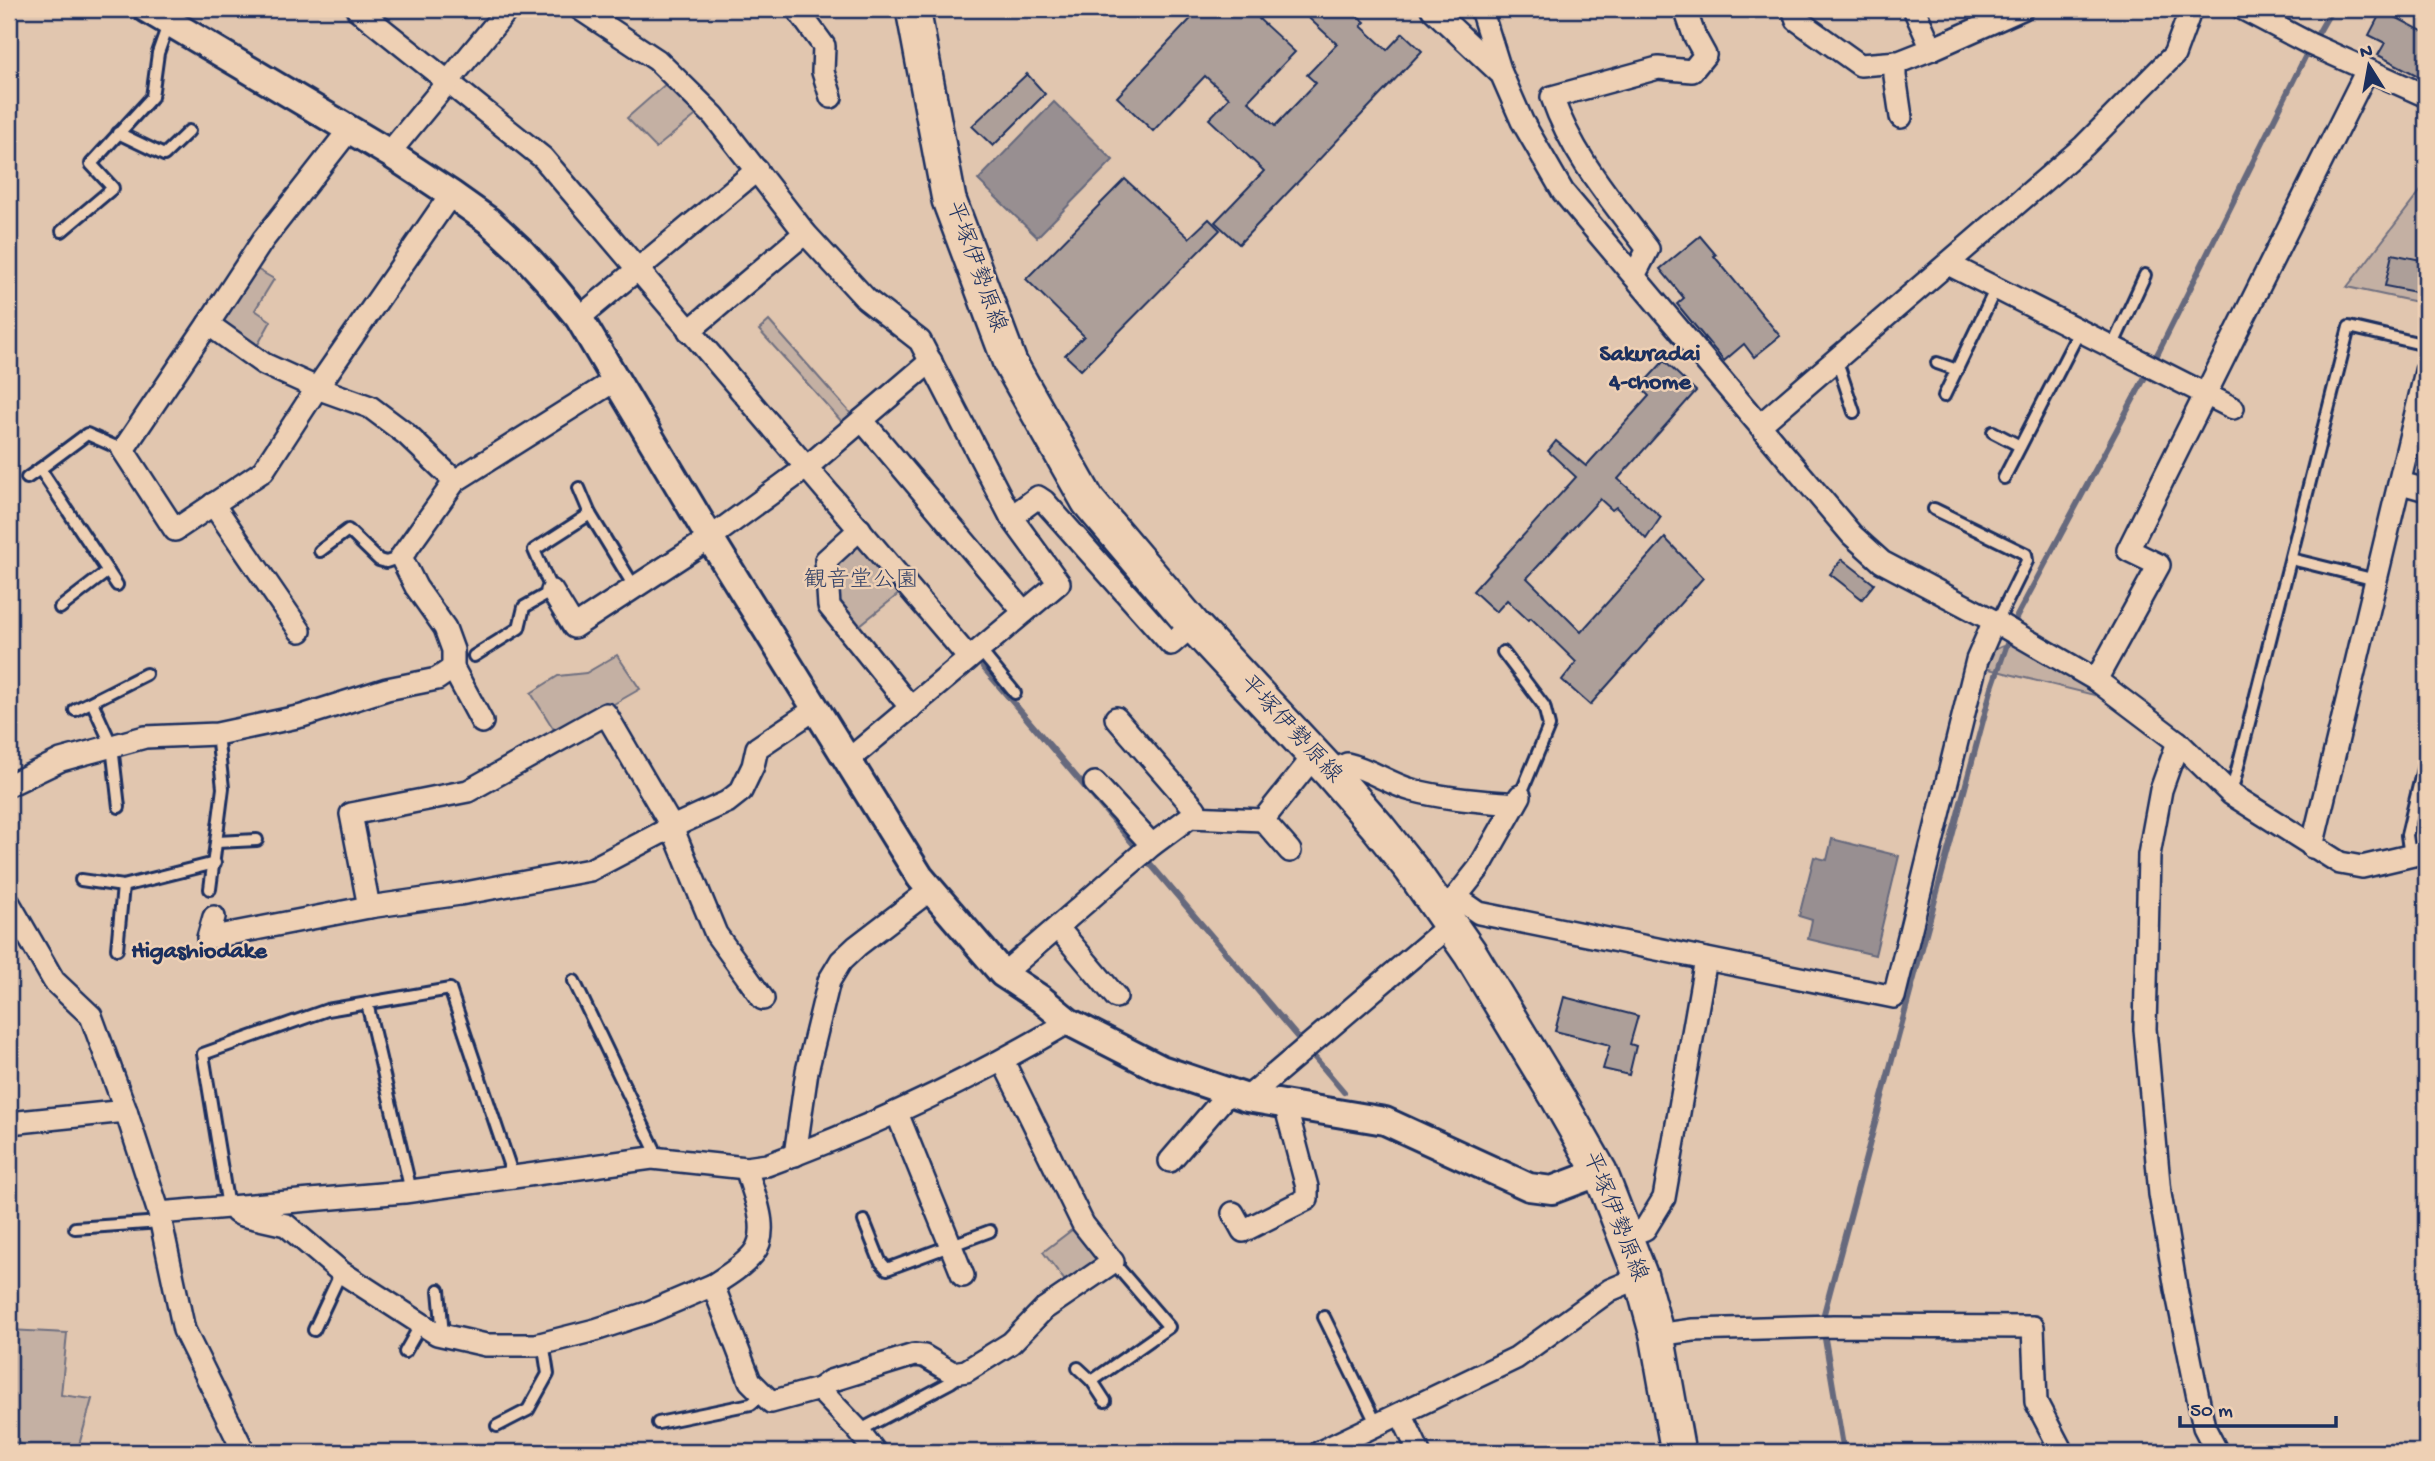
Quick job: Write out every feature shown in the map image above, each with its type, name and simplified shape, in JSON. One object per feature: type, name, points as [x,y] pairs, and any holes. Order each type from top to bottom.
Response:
[{"type":"main road","name":"平塚伊勢原線","points":[[913,9],[949,200],[1010,363],[1088,501],[1193,625],[1322,764],[1449,910],[1600,1172],[1641,1278],[1657,1335],[1678,1452]]},
{"type":"street","points":[[357,9],[543,158],[860,529],[974,653]]},
{"type":"street","points":[[389,153],[508,9]]},
{"type":"street","points":[[580,9],[657,60],[714,116],[805,233],[866,299],[920,341],[1011,517],[1059,583],[848,761]]},
{"type":"street","points":[[797,9],[824,46],[824,72],[831,97]]},
{"type":"street","points":[[1432,9],[1501,73]]},
{"type":"street","points":[[1481,9],[1501,73],[1522,121],[1563,192],[1852,535],[1882,562],[1996,621],[2096,680],[2178,742],[2231,794],[2340,863],[2362,867],[2418,854]]},
{"type":"street","points":[[1634,276],[1648,249],[1586,167],[1562,126],[1552,97],[1658,68],[1692,71],[1705,55],[1694,36],[1685,9]]},
{"type":"street","points":[[1793,9],[1797,20],[1860,65],[1895,62],[1932,49],[2022,9]]},
{"type":"street","points":[[1914,9],[1932,49]]},
{"type":"street","points":[[2243,9],[2310,44],[2426,96]]},
{"type":"street","points":[[1760,425],[2084,146],[2175,55],[2188,10]]},
{"type":"street","points":[[165,13],[451,194],[489,221],[520,250],[579,318],[710,538],[930,890],[1003,974],[1041,999],[1069,1022],[1161,1069],[1238,1094],[1385,1121],[1529,1187],[1552,1190],[1600,1172]]},
{"type":"street","points":[[1895,62],[1901,117]]},
{"type":"street","points":[[2096,680],[2159,565],[2128,550],[2367,70]]},
{"type":"street","points":[[349,130],[263,240],[123,450],[175,530],[263,471],[451,194]]},
{"type":"street","points":[[579,318],[757,170]]},
{"type":"street","points":[[689,331],[805,233]]},
{"type":"street","points":[[1948,264],[2233,408]]},
{"type":"street","points":[[208,324],[264,363],[317,388],[370,407],[406,434],[455,481]]},
{"type":"street","points":[[552,591],[574,626],[710,538],[807,467],[931,361]]},
{"type":"street","points":[[2312,847],[2426,371]]},
{"type":"street","points":[[482,722],[453,668],[453,650],[445,628],[416,587],[401,558],[455,481],[617,379]]},
{"type":"street","points":[[862,420],[1024,612]]},
{"type":"street","points":[[2400,483],[2426,490]]},
{"type":"street","points":[[1011,517],[1038,497],[1171,644],[1193,625]]},
{"type":"street","points":[[213,504],[271,598],[296,629]]},
{"type":"street","points":[[860,529],[826,560],[829,606],[911,708]]},
{"type":"street","points":[[1449,910],[1479,913],[1894,997],[1977,660],[1996,621]]},
{"type":"street","points":[[9,785],[61,760],[145,737],[217,734],[302,716],[387,689],[437,679],[453,668]]},
{"type":"street","points":[[214,917],[208,938],[369,907],[460,894],[590,870],[734,797],[745,783],[757,748],[815,709]]},
{"type":"street","points":[[369,907],[351,814],[468,791],[606,714],[672,827],[716,934],[763,999]]},
{"type":"street","points":[[1116,718],[1195,809],[1196,817]]},
{"type":"street","points":[[2178,742],[2161,790],[2149,855],[2145,1029],[2160,1194],[2176,1289],[2204,1427],[2217,1452]]},
{"type":"street","points":[[1003,974],[1152,845],[1190,817],[1263,820],[1322,764],[1358,766],[1411,790],[1469,800],[1517,800],[1479,868],[1449,910],[1238,1094],[1170,1161]]},
{"type":"street","points":[[1095,783],[1152,845]]},
{"type":"street","points":[[1263,820],[1290,851]]},
{"type":"street","points":[[794,1155],[807,1071],[829,981],[841,961],[857,946],[930,890]]},
{"type":"street","points":[[9,903],[54,981],[91,1016],[127,1111],[160,1217],[184,1330],[244,1452]]},
{"type":"street","points":[[1059,926],[1116,997]]},
{"type":"street","points":[[1625,1236],[1645,1229],[1664,1198],[1706,959]]},
{"type":"street","points":[[160,1217],[228,1207],[411,1191],[652,1158],[746,1168],[767,1165],[897,1113],[1003,1061],[1069,1022]]},
{"type":"street","points":[[713,1285],[750,1381],[771,1402],[819,1389],[830,1381],[914,1355],[924,1356],[953,1373],[966,1371],[1011,1342],[1019,1328],[1113,1262],[1083,1224],[1003,1061]]},
{"type":"street","points":[[1241,1227],[1307,1199],[1307,1187],[1284,1104]]},
{"type":"street","points":[[9,1123],[127,1111]]},
{"type":"street","points":[[897,1113],[963,1276]]},
{"type":"street","points":[[228,1207],[242,1215],[286,1225],[341,1272],[421,1324],[443,1335],[486,1345],[536,1345],[648,1313],[713,1285],[741,1265],[755,1252],[762,1224],[746,1168]]},
{"type":"street","points":[[1320,1452],[1516,1357],[1610,1290],[1641,1278]]},
{"type":"street","points":[[1657,1335],[1693,1330],[1834,1326],[2033,1327],[2036,1402],[2060,1448]]},
{"type":"street","points":[[819,1389],[859,1430],[874,1452]]},
{"type":"street","points":[[1401,1414],[1419,1452]]},
{"type":"lane","points":[[62,230],[113,188],[91,164],[152,97],[165,13]]},
{"type":"lane","points":[[118,133],[164,155],[189,131]]},
{"type":"lane","points":[[2112,347],[2145,275]]},
{"type":"lane","points":[[1944,396],[1996,288]]},
{"type":"lane","points":[[2231,794],[2349,327],[2426,345]]},
{"type":"lane","points":[[2004,478],[2080,330]]},
{"type":"lane","points":[[1833,362],[1840,370],[1854,412]]},
{"type":"lane","points":[[1937,363],[1957,370]]},
{"type":"lane","points":[[1993,432],[2020,446]]},
{"type":"lane","points":[[27,478],[87,434],[123,450]]},
{"type":"lane","points":[[40,469],[117,585]]},
{"type":"lane","points":[[579,488],[590,514],[635,588]]},
{"type":"lane","points":[[1934,509],[2026,554],[2027,561],[1996,621]]},
{"type":"lane","points":[[474,656],[519,628],[524,607],[552,591],[534,550],[590,514]]},
{"type":"lane","points":[[320,551],[348,530],[379,560],[386,562],[401,558]]},
{"type":"lane","points":[[2291,559],[2375,580]]},
{"type":"lane","points":[[60,608],[72,591],[107,571]]},
{"type":"lane","points":[[1503,652],[1544,706],[1549,726],[1517,800]]},
{"type":"lane","points":[[974,653],[1016,693]]},
{"type":"lane","points":[[75,710],[146,674]]},
{"type":"lane","points":[[92,702],[112,746],[119,807]]},
{"type":"lane","points":[[210,888],[223,788],[217,734]]},
{"type":"lane","points":[[2418,854],[2407,835],[2426,756]]},
{"type":"lane","points":[[217,842],[257,840]]},
{"type":"lane","points":[[81,880],[123,886],[215,863]]},
{"type":"lane","points":[[117,949],[123,886]]},
{"type":"lane","points":[[574,981],[654,1147],[652,1158]]},
{"type":"lane","points":[[228,1207],[203,1054],[327,1010],[450,989],[513,1176]]},
{"type":"lane","points":[[367,1003],[411,1191]]},
{"type":"lane","points":[[75,1228],[160,1217]]},
{"type":"lane","points":[[864,1221],[880,1261],[887,1269],[990,1231]]},
{"type":"lane","points":[[1093,1381],[1168,1327],[1113,1262]]},
{"type":"lane","points":[[314,1330],[341,1272]]},
{"type":"lane","points":[[439,1290],[443,1335]]},
{"type":"lane","points":[[1324,1317],[1377,1425]]},
{"type":"lane","points":[[405,1352],[421,1324]]},
{"type":"lane","points":[[497,1426],[528,1410],[548,1374],[543,1342]]},
{"type":"lane","points":[[1078,1368],[1093,1381],[1105,1401]]},
{"type":"lane","points":[[868,1426],[951,1382],[966,1371]]},
{"type":"lane","points":[[658,1423],[751,1404],[763,1394]]},
{"type":"lane","points":[[9,1450],[16,1452]]},
{"type":"green space","points":[[669,81],[700,112],[656,148],[627,118]]},
{"type":"green space","points":[[2426,184],[2426,304],[2347,287]]},
{"type":"green space","points":[[253,267],[274,279],[255,310],[271,321],[256,348],[221,323]]},
{"type":"green space","points":[[769,321],[852,415],[843,423],[759,330]]},
{"type":"green space","name":"観音堂公園","points":[[856,542],[905,589],[855,629],[835,606],[832,562]]},
{"type":"green space","points":[[2014,643],[2090,689],[2094,695],[1989,669],[1981,670],[1993,651]]},
{"type":"green space","points":[[617,655],[640,689],[558,736],[531,693],[558,676],[586,673]]},
{"type":"green space","points":[[1077,1226],[1101,1259],[1069,1286],[1043,1252]]},
{"type":"green space","points":[[9,1330],[67,1333],[61,1395],[92,1399],[77,1452],[43,1452],[9,1440]]},
{"type":"shaded area","points":[[1054,102],[1113,160],[1037,237],[978,180]]},
{"type":"shaded area","points":[[1832,839],[1899,856],[1875,955],[1808,939],[1812,920],[1799,916],[1814,857],[1827,860]]},
{"type":"building","points":[[1200,9],[1269,9],[1259,19],[1295,52],[1248,101],[1275,126],[1316,83],[1307,75],[1337,44],[1299,9],[1350,9],[1365,22],[1361,26],[1387,50],[1403,33],[1422,51],[1239,244],[1215,222],[1264,171],[1209,119],[1229,98],[1205,76],[1153,131],[1117,97]]},
{"type":"building","points":[[2382,10],[2426,33],[2426,80],[2378,55],[2385,43],[2369,35]]},
{"type":"building","points":[[1027,74],[1045,94],[993,146],[972,126]]},
{"type":"building","points":[[1125,179],[1189,238],[1209,219],[1220,230],[1081,370],[1065,355],[1084,336],[1026,279]]},
{"type":"building","points":[[1700,236],[1780,336],[1754,357],[1744,344],[1724,361],[1677,304],[1684,298],[1660,269]]},
{"type":"building","points":[[2392,254],[2426,261],[2426,294],[2385,286]]},
{"type":"building","points":[[1664,361],[1696,391],[1618,479],[1661,517],[1646,539],[1616,507],[1612,510],[1600,499],[1527,578],[1581,632],[1665,538],[1703,578],[1590,705],[1562,680],[1576,662],[1531,618],[1528,620],[1507,600],[1496,612],[1473,591],[1576,477],[1548,451],[1556,441],[1586,466],[1649,396],[1640,387]]},
{"type":"building","points":[[1842,559],[1874,584],[1862,599],[1830,574]]},
{"type":"building","points":[[1564,997],[1638,1016],[1630,1044],[1636,1046],[1629,1075],[1603,1069],[1610,1045],[1555,1031]]},
{"type":"waterway","points":[[1844,1452],[1822,1321],[1992,687],[2016,618],[2159,351],[2308,51],[2332,9]]},
{"type":"waterway","points":[[983,667],[1344,1092]]},
{"type":"district","name":"Sakuradai 4-chome","points":[[1650,369]]},
{"type":"district","name":"Higashiodake","points":[[199,952]]}]
